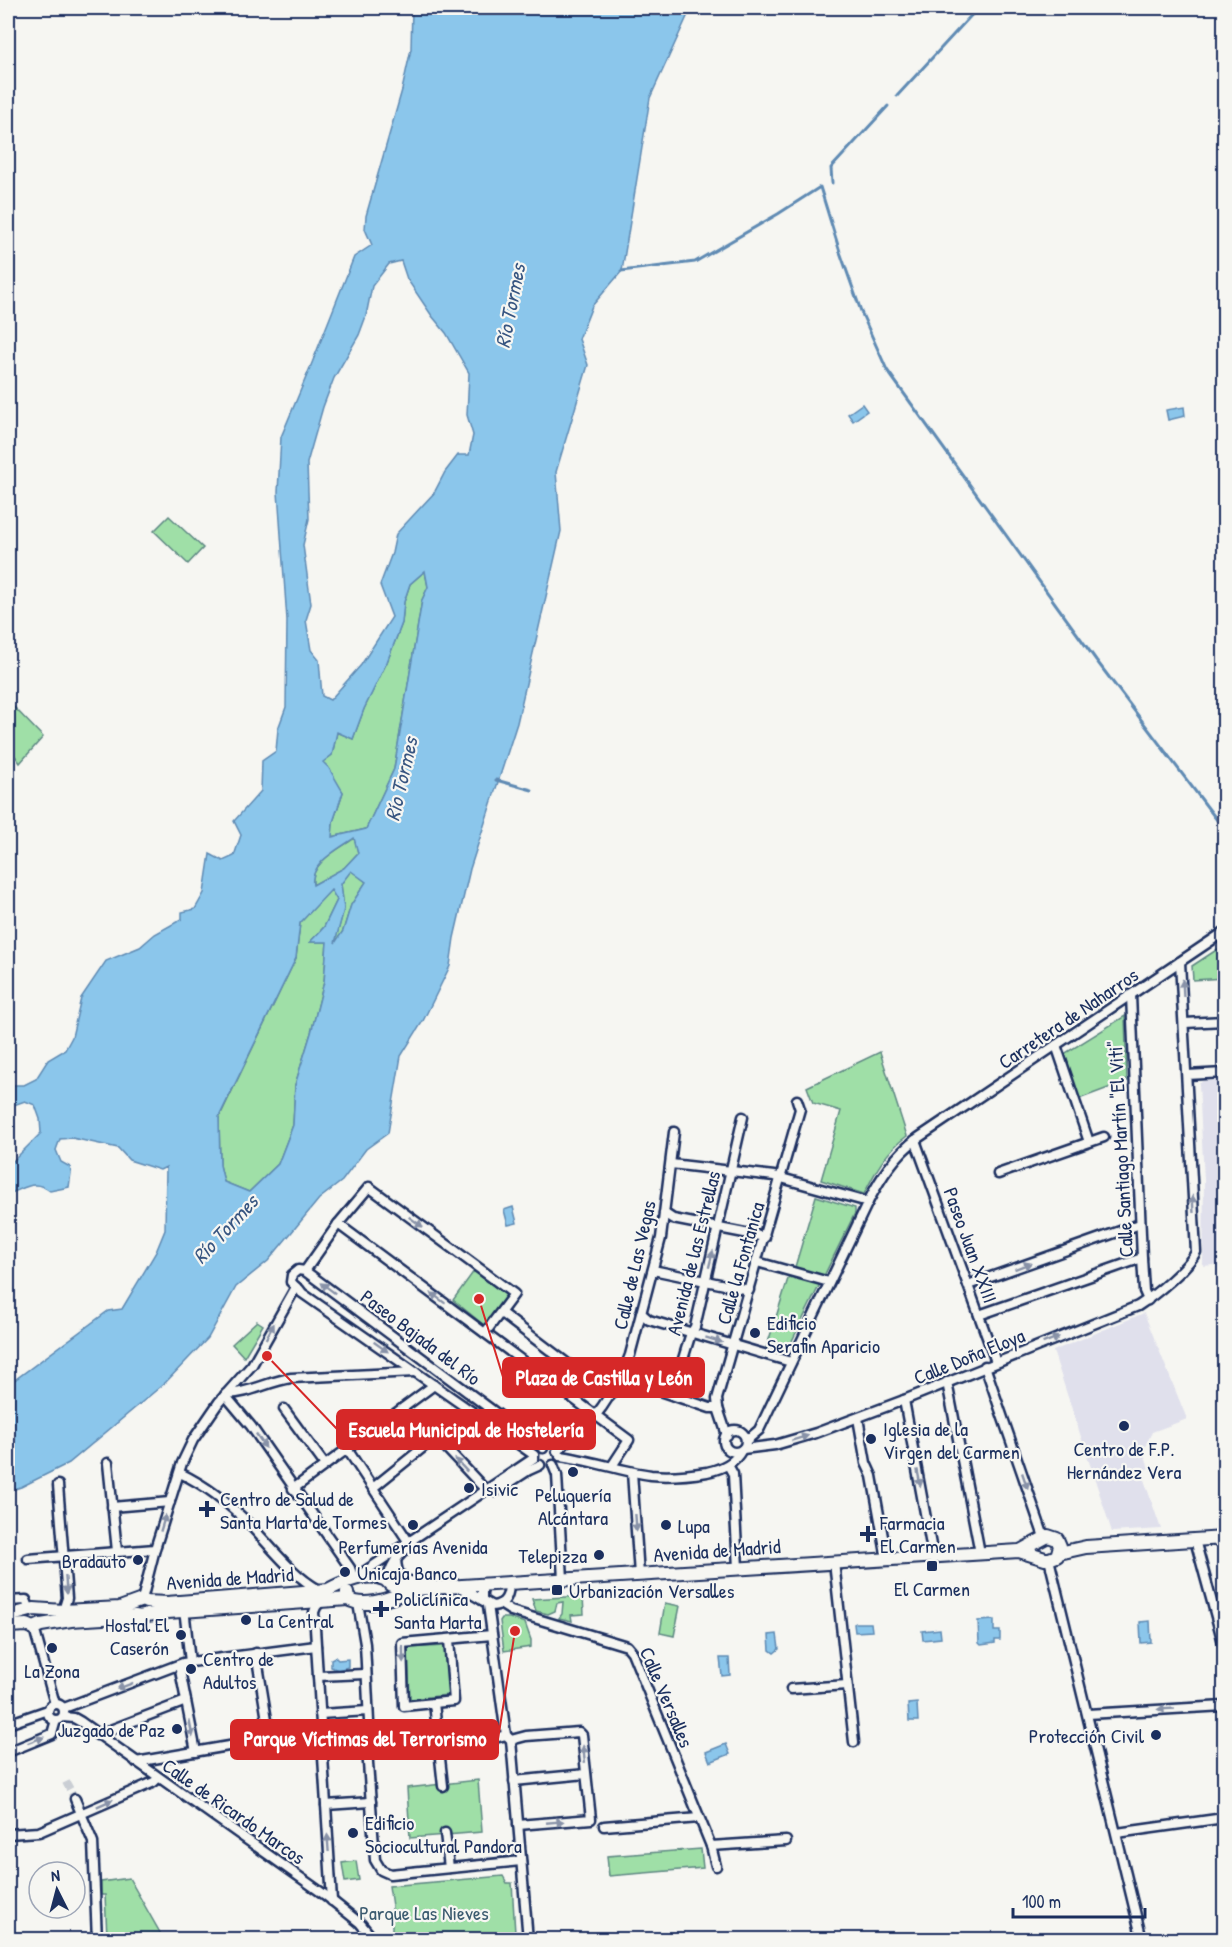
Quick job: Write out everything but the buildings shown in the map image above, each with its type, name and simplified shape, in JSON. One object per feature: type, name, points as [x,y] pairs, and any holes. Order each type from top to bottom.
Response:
[{"type":"highway","points":[[1052,1553],[1053,1537],[1041,1539],[1037,1550],[1052,1553],[1086,1547],[1224,1538]]},
{"type":"highway","name":"Avenida de Madrid","points":[[1022,1550],[1041,1539]]},
{"type":"highway","name":"Avenida de Madrid","points":[[8,1626],[34,1626],[167,1603],[321,1595],[353,1601],[383,1600],[415,1589],[482,1584],[508,1589],[563,1579],[1022,1550],[1052,1553]]},
{"type":"highway","name":"Avenida de Madrid","points":[[8,1616],[32,1611],[141,1607],[182,1611],[321,1595],[341,1583],[374,1577],[415,1589]]},
{"type":"highway","points":[[353,1580],[347,1585],[353,1601]]},
{"type":"highway","points":[[383,1600],[390,1592],[389,1583]]},
{"type":"highway","points":[[32,1611],[42,1614],[43,1620],[34,1626],[24,1621],[32,1611]]},
{"type":"street","name":"Carretera de Naharros","points":[[728,1465],[756,1434],[868,1202],[885,1171],[898,1155],[929,1130],[1224,932]]},
{"type":"street","points":[[1180,962],[1186,1074],[1224,1073]]},
{"type":"street","name":"Calle Santiago Martín \"El Viti\"","points":[[1131,995],[1140,1224],[1144,1291],[1148,1299]]},
{"type":"street","points":[[1185,1023],[1224,1021]]},
{"type":"street","points":[[1056,1045],[1089,1142]]},
{"type":"street","name":"Calle Doña Eloya","points":[[744,1447],[775,1445],[858,1418],[1137,1306],[1148,1299],[1191,1261],[1196,1252],[1186,1074]]},
{"type":"street","name":"Calle la Fontanica","points":[[727,1435],[717,1399],[782,1178],[800,1109],[797,1100]]},
{"type":"street","name":"Avenida de las Estrellas","points":[[672,1395],[695,1327],[743,1117]]},
{"type":"street","name":"Calle de Las Vegas","points":[[559,1454],[595,1416],[610,1396],[621,1378],[630,1355],[661,1238],[674,1132]]},
{"type":"street","points":[[998,1173],[1104,1137]]},
{"type":"street","name":"Paseo Juan XXIII","points":[[915,1140],[996,1362]]},
{"type":"street","points":[[671,1164],[774,1176],[868,1202]]},
{"type":"street","points":[[307,1273],[338,1224],[369,1187],[514,1294],[485,1333]]},
{"type":"street","points":[[664,1213],[674,1219],[765,1237]]},
{"type":"street","points":[[338,1224],[629,1440],[612,1466]]},
{"type":"street","points":[[968,1285],[1140,1224]]},
{"type":"street","points":[[979,1315],[1142,1258]]},
{"type":"street","points":[[757,1262],[829,1282]]},
{"type":"street","points":[[297,1288],[291,1282],[292,1275],[298,1270],[307,1273]]},
{"type":"street","points":[[653,1270],[749,1290]]},
{"type":"street","points":[[141,1607],[155,1549],[182,1463],[193,1440],[226,1394],[252,1365],[297,1288],[308,1285],[310,1281],[307,1273]]},
{"type":"street","name":"Paseo Bajada del Río","points":[[307,1273],[543,1448]]},
{"type":"street","name":"Paseo Bajada del Río","points":[[297,1288],[534,1456]]},
{"type":"street","points":[[501,1313],[610,1396]]},
{"type":"street","points":[[641,1313],[649,1320],[790,1362]]},
{"type":"street","points":[[986,1366],[1041,1539]]},
{"type":"street","points":[[226,1394],[240,1394],[291,1378],[415,1372]]},
{"type":"street","points":[[621,1378],[710,1408],[718,1408]]},
{"type":"street","points":[[947,1382],[980,1553]]},
{"type":"street","points":[[293,1489],[434,1384]]},
{"type":"street","points":[[226,1394],[251,1426],[350,1569],[353,1580],[366,1569],[529,1470],[540,1465],[558,1464],[559,1454]]},
{"type":"street","points":[[904,1400],[933,1556]]},
{"type":"street","points":[[284,1409],[325,1466]]},
{"type":"street","points":[[374,1487],[436,1437],[472,1412]]},
{"type":"street","points":[[858,1418],[866,1463],[872,1476],[887,1559]]},
{"type":"street","points":[[715,1470],[722,1462],[726,1448],[724,1441],[727,1435],[733,1430],[741,1432],[762,1422]]},
{"type":"street","points":[[726,1448],[733,1452],[744,1447],[741,1432]]},
{"type":"street","points":[[436,1437],[484,1488],[489,1489]]},
{"type":"street","points":[[389,1583],[388,1573],[396,1559],[410,1543],[489,1489],[534,1456],[537,1450],[543,1448],[551,1448],[559,1454],[632,1472],[672,1476],[715,1470],[728,1465],[733,1474],[738,1568]]},
{"type":"street","points":[[347,1449],[410,1543]]},
{"type":"street","points":[[534,1456],[540,1465]]},
{"type":"street","points":[[108,1463],[117,1551]]},
{"type":"street","points":[[553,1466],[556,1475],[563,1579]]},
{"type":"street","points":[[632,1472],[639,1575]]},
{"type":"street","points":[[180,1473],[200,1482],[225,1502],[301,1579],[321,1595],[314,1612],[330,1896]]},
{"type":"street","points":[[58,1485],[67,1598],[63,1611]]},
{"type":"street","points":[[112,1507],[170,1502]]},
{"type":"street","points":[[1195,1540],[1224,1646]]},
{"type":"street","points":[[28,1559],[155,1549]]},
{"type":"street","points":[[1052,1553],[1142,1940]]},
{"type":"street","points":[[396,1559],[396,1572],[399,1577],[406,1581],[444,1587]]},
{"type":"street","points":[[834,1562],[854,1742]]},
{"type":"street","points":[[482,1584],[514,1780],[528,1940]]},
{"type":"street","points":[[458,1586],[485,1603],[500,1604],[508,1589]]},
{"type":"street","points":[[508,1589],[520,1612]]},
{"type":"street","points":[[8,1601],[26,1600],[32,1611]]},
{"type":"street","points":[[353,1601],[365,1644],[370,1741],[367,1749],[375,1860],[381,1870],[390,1874],[521,1861]]},
{"type":"street","name":"Calle Versalles","points":[[500,1604],[511,1611],[627,1646],[632,1652],[711,1846],[716,1866]]},
{"type":"street","points":[[182,1611],[185,1617],[190,1662]]},
{"type":"street","points":[[8,1752],[51,1734],[59,1711],[34,1626]]},
{"type":"street","points":[[449,1640],[454,1701],[404,1706],[402,1643],[492,1635]]},
{"type":"street","points":[[8,1724],[59,1711],[190,1662],[316,1646]]},
{"type":"street","points":[[256,1653],[270,1738]]},
{"type":"street","points":[[179,1665],[196,1752]]},
{"type":"street","points":[[318,1676],[365,1674]]},
{"type":"street","points":[[791,1689],[848,1685]]},
{"type":"street","points":[[97,1735],[186,1701]]},
{"type":"street","points":[[434,1703],[443,1786]]},
{"type":"street","points":[[1088,1714],[1224,1706]]},
{"type":"street","name":"Calle de Ricardo Marcos","points":[[59,1711],[74,1718],[330,1896],[360,1923],[374,1940]]},
{"type":"street","points":[[320,1714],[368,1711]]},
{"type":"street","points":[[136,1762],[321,1730]]},
{"type":"street","points":[[323,1752],[579,1732],[582,1735],[591,1819],[518,1825]]},
{"type":"street","points":[[514,1780],[586,1774]]},
{"type":"street","points":[[8,1834],[39,1832],[154,1782],[158,1778]]},
{"type":"street","points":[[75,1799],[93,1842],[97,1940]]},
{"type":"street","points":[[326,1805],[371,1802]]},
{"type":"street","points":[[604,1826],[699,1818]]},
{"type":"street","points":[[1117,1833],[1224,1818]]},
{"type":"street","points":[[445,1833],[449,1868]]},
{"type":"street","points":[[711,1846],[786,1841]]},
{"type":"shaded area","points":[[1224,1080],[1224,1264],[1203,1266],[1204,1180],[1199,1084],[1203,1081]]},
{"type":"shaded area","name":"Centro de F.P. Hernández Vera","points":[[1144,1313],[1187,1419],[1152,1432],[1143,1451],[1149,1468],[1141,1471],[1161,1529],[1112,1532],[1053,1351]]},
{"type":"green space","points":[[169,516],[203,548],[188,564],[154,531]]},
{"type":"green space","points":[[425,571],[428,587],[422,600],[394,769],[366,829],[332,837],[333,822],[343,792],[322,762],[332,755],[337,732],[353,739],[402,623],[404,602],[410,584]]},
{"type":"green space","points":[[14,707],[43,737],[20,763],[8,746],[8,714]]},
{"type":"green space","points":[[355,838],[358,853],[344,868],[313,885],[313,877],[320,863]]},
{"type":"green space","points":[[351,870],[366,882],[351,905],[343,931],[334,945],[344,909],[341,884]]},
{"type":"green space","points":[[331,889],[337,900],[324,927],[310,942],[327,942],[324,982],[295,1085],[293,1125],[278,1164],[249,1192],[224,1182],[220,1165],[219,1118],[296,958],[300,923]]},
{"type":"green space","points":[[1224,945],[1224,978],[1193,980],[1192,966]]},
{"type":"green space","points":[[1125,1016],[1127,1081],[1079,1099],[1064,1054]]},
{"type":"green space","points":[[880,1052],[907,1136],[887,1155],[864,1194],[821,1180],[841,1111],[813,1103],[807,1087]]},
{"type":"green space","points":[[816,1196],[855,1208],[855,1213],[786,1353],[766,1349],[792,1266],[795,1267]]},
{"type":"green space","points":[[474,1271],[507,1296],[484,1325],[453,1300]]},
{"type":"green space","points":[[257,1321],[263,1325],[244,1357],[232,1344]]},
{"type":"green space","points":[[583,1596],[584,1614],[571,1615],[572,1621],[559,1618],[562,1614],[563,1602],[557,1603],[555,1611],[548,1614],[536,1611],[532,1599]]},
{"type":"green space","points":[[665,1603],[680,1606],[674,1636],[660,1633]]},
{"type":"green space","points":[[502,1618],[525,1623],[531,1647],[504,1651],[500,1621]]},
{"type":"green space","points":[[445,1646],[448,1695],[410,1699],[408,1648]]},
{"type":"green space","points":[[478,1780],[482,1832],[410,1838],[407,1788]]},
{"type":"green space","points":[[701,1849],[703,1868],[609,1876],[607,1856]]},
{"type":"green space","points":[[356,1861],[359,1880],[345,1882],[342,1863]]},
{"type":"green space","name":"Parque Las Nieves","points":[[503,1876],[507,1883],[512,1883],[515,1933],[479,1939],[392,1939],[392,1906],[389,1886]]},
{"type":"green space","points":[[129,1878],[163,1938],[152,1940],[103,1939],[107,1936],[105,1895],[101,1895],[101,1882]]},
{"type":"water","name":"Río Tormes","points":[[412,8],[691,8],[650,98],[622,271],[592,306],[579,339],[588,365],[556,472],[561,531],[517,723],[470,869],[450,966],[423,1021],[401,1056],[388,1133],[366,1149],[342,1181],[319,1199],[268,1261],[236,1287],[208,1338],[166,1382],[69,1463],[8,1491],[8,1385],[108,1311],[122,1309],[156,1252],[165,1230],[166,1167],[160,1170],[129,1160],[118,1148],[72,1138],[60,1139],[56,1150],[61,1162],[70,1167],[69,1187],[50,1191],[34,1185],[8,1194],[8,1166],[41,1133],[40,1119],[35,1105],[25,1101],[8,1107],[8,1085],[24,1085],[36,1079],[48,1060],[65,1050],[72,1037],[81,998],[106,961],[140,947],[155,934],[182,919],[182,912],[195,909],[204,893],[210,854],[223,861],[234,856],[241,835],[234,821],[261,791],[262,761],[276,751],[278,729],[286,707],[287,620],[278,492],[281,437],[354,257],[372,245],[365,229],[366,216],[402,90],[411,49]],"holes":[[[401,261],[407,279],[446,333],[469,373],[467,415],[473,435],[469,455],[458,455],[445,472],[434,493],[396,534],[392,553],[380,585],[392,617],[361,665],[330,700],[322,696],[319,660],[311,650],[306,620],[311,604],[303,545],[309,519],[307,463],[334,378],[359,335],[366,316],[372,286],[389,264]],[[425,571],[428,587],[422,600],[394,769],[366,829],[332,837],[333,822],[343,792],[323,762],[332,755],[337,732],[353,739],[402,623],[404,602],[410,584]],[[354,838],[358,853],[344,868],[313,885],[313,877],[320,863]],[[351,871],[366,882],[351,905],[343,931],[335,943],[344,909],[341,884]],[[331,890],[337,900],[324,927],[310,942],[327,942],[324,982],[295,1085],[293,1125],[278,1164],[249,1192],[224,1182],[220,1165],[219,1117],[296,958],[300,923]]]},
{"type":"water","points":[[862,404],[867,411],[853,421],[848,414]]},
{"type":"water","points":[[1184,407],[1185,416],[1168,420],[1166,410]]},
{"type":"water","points":[[513,1207],[517,1223],[508,1225],[504,1210]]},
{"type":"water","points":[[994,1620],[994,1631],[1000,1631],[1000,1640],[981,1645],[978,1621]]},
{"type":"water","points":[[1150,1621],[1151,1642],[1141,1643],[1140,1622]]},
{"type":"water","points":[[871,1623],[872,1631],[855,1632],[854,1624]]},
{"type":"water","points":[[940,1629],[941,1638],[923,1640],[922,1631]]},
{"type":"water","points":[[777,1634],[779,1649],[774,1653],[770,1650],[769,1635]]},
{"type":"water","points":[[335,1657],[338,1660],[348,1659],[348,1667],[338,1670],[331,1667],[331,1659]]},
{"type":"water","points":[[720,1658],[729,1658],[730,1675],[722,1676]]},
{"type":"water","points":[[917,1703],[918,1721],[909,1721],[908,1704]]},
{"type":"water","points":[[726,1744],[730,1754],[710,1762],[706,1752]]},
{"type":"waterway","points":[[897,96],[978,8]]},
{"type":"waterway","points":[[832,183],[831,168],[888,106]]},
{"type":"waterway","points":[[621,271],[695,262],[820,187],[862,314],[887,370],[1096,660],[1224,828]]},
{"type":"waterway","points":[[496,780],[532,790]]},
{"type":"tunnel","points":[[66,1782],[75,1799]]},
{"type":"place","name":"Plaza de Castilla y León","points":[[479,1299]]},
{"type":"place","name":"Edificio Serafin Aparicio","points":[[755,1333]]},
{"type":"place","name":"Escuela Municipal de Hostelería","points":[[267,1356]]},
{"type":"place","name":"Centro de F.P. Hernández Vera","points":[[1124,1426]]},
{"type":"place","name":"Iglesia de la Virgen del Carmen","points":[[871,1439]]},
{"type":"place","name":"Peluquería Alcántara","points":[[573,1472]]},
{"type":"place","name":"Isivic","points":[[469,1488]]},
{"type":"place","name":"Centro de Salud de Santa Marta de Tormes","points":[[207,1509]]},
{"type":"place","name":"Perfumerías Avenida","points":[[413,1525]]},
{"type":"place","name":"Lupa","points":[[666,1525]]},
{"type":"place","name":"Farmacia El Carmen","points":[[868,1534]]},
{"type":"place","name":"Telepizza","points":[[599,1555]]},
{"type":"place","name":"Bradauto","points":[[138,1560]]},
{"type":"place","name":"El Carmen","points":[[932,1566]]},
{"type":"place","name":"Unicaja Banco","points":[[345,1572]]},
{"type":"place","name":"Urbanización Versalles","points":[[557,1590]]},
{"type":"place","name":"Policlínica Santa Marta","points":[[381,1609]]},
{"type":"place","name":"La Central","points":[[246,1620]]},
{"type":"place","name":"Parque Víctimas del Terrorismo","points":[[515,1631]]},
{"type":"place","name":"Hostal El Caserón","points":[[181,1635]]},
{"type":"place","name":"La Zona","points":[[52,1648]]},
{"type":"place","name":"Centro de Adultos","points":[[191,1669]]},
{"type":"place","name":"Juzgado de Paz","points":[[177,1729]]},
{"type":"place","name":"Protección Civil","points":[[1156,1735]]},
{"type":"place","name":"Edificio Sociocultural Pandora","points":[[353,1833]]}]
